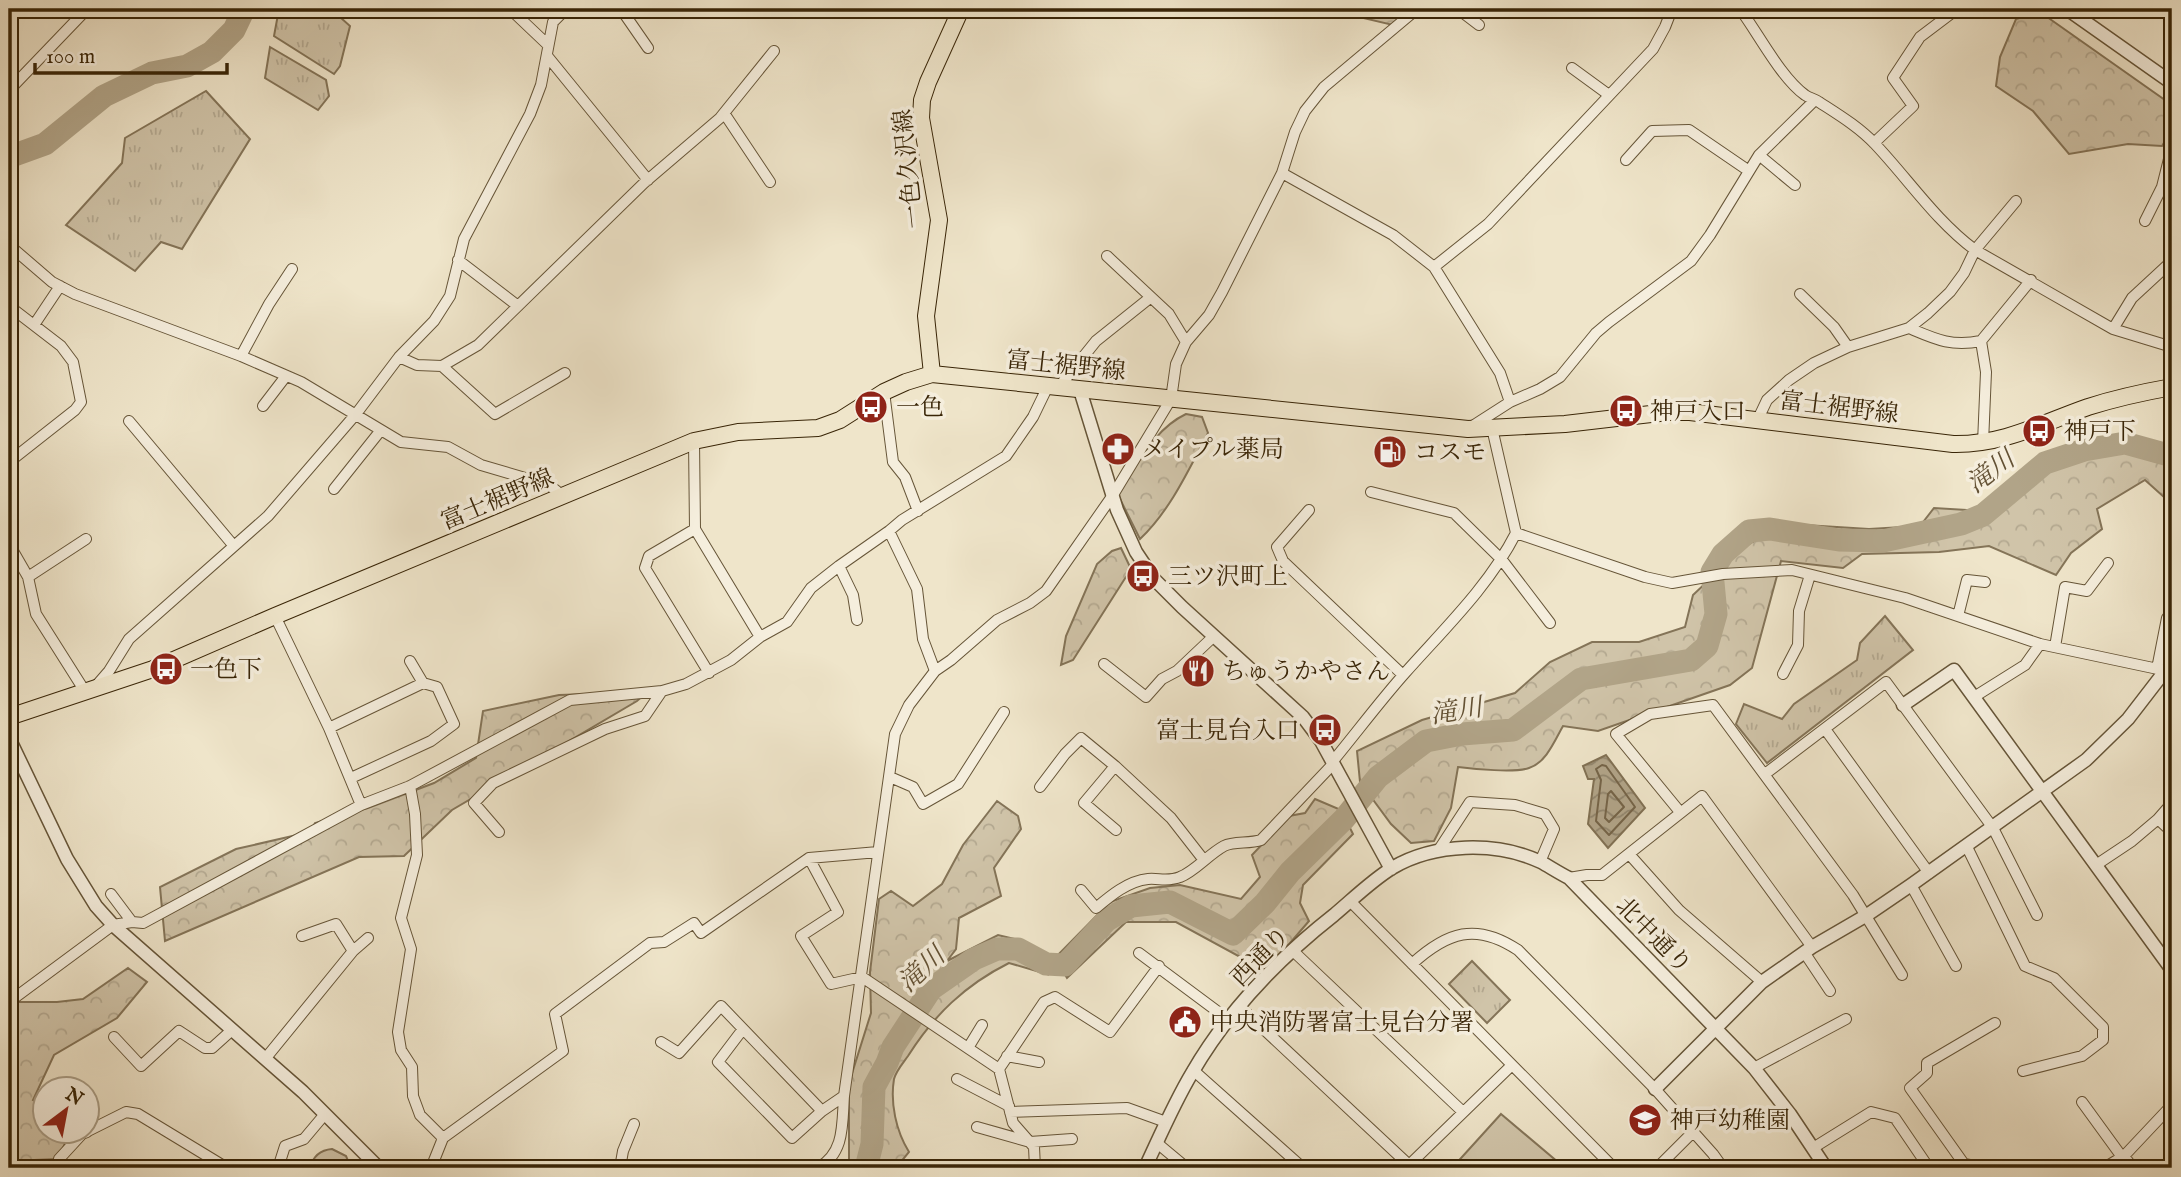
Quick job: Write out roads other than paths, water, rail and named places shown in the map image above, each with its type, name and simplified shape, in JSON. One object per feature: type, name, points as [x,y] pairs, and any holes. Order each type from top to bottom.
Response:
[{"type":"main road","name":"一色久沢線","points":[[932,374],[926,316],[939,220],[921,118],[922,100],[961,9]]},
{"type":"main road","name":"富士裾野線","points":[[9,717],[153,669],[694,442],[738,432],[817,428],[840,420],[884,392],[932,374],[1468,429],[1565,424],[1668,411],[1758,419],[1953,444],[2006,439],[2088,407],[2128,395],[2172,387]]},
{"type":"street","points":[[9,86],[15,84],[87,9]]},
{"type":"street","points":[[510,9],[548,45]]},
{"type":"street","points":[[9,545],[28,577],[36,614],[89,692],[109,671],[129,639],[268,516],[356,414],[399,357],[434,321],[450,296],[464,239],[530,114],[548,57],[553,22],[566,9]]},
{"type":"street","points":[[621,9],[648,48]]},
{"type":"street","points":[[818,1168],[828,1163],[838,1150],[842,1132],[844,1096],[895,734],[909,705],[935,671],[997,620],[1030,603],[1046,591],[1113,495],[1171,399],[1176,364],[1185,342],[1209,315],[1282,173],[1305,111],[1324,87],[1417,9]]},
{"type":"street","points":[[1458,9],[1479,25]]},
{"type":"street","points":[[1434,267],[1488,224],[1653,49],[1672,9]]},
{"type":"street","points":[[1740,9],[1789,79],[1806,96],[1856,127],[1874,143],[1939,219],[1975,250],[2113,329],[2172,347]]},
{"type":"street","points":[[1874,143],[1913,106],[1893,78],[1920,37],[1957,9]]},
{"type":"street","points":[[2067,9],[2172,83]]},
{"type":"street","points":[[399,357],[417,365],[442,366],[478,345],[648,180],[724,113],[774,51]]},
{"type":"street","points":[[548,57],[648,180]]},
{"type":"street","points":[[1572,68],[1609,95]]},
{"type":"street","points":[[1468,429],[1510,402],[1540,390],[1560,377],[1596,333],[1691,261],[1759,155],[1815,100]]},
{"type":"street","points":[[724,113],[770,182]]},
{"type":"street","points":[[1626,160],[1652,131],[1689,130],[1749,171]]},
{"type":"street","points":[[2145,221],[2162,187],[2172,147]]},
{"type":"street","points":[[1759,155],[1795,185]]},
{"type":"street","points":[[1282,173],[1393,235],[1434,267],[1500,373],[1510,402]]},
{"type":"street","points":[[1758,419],[1767,400],[1789,380],[1814,363],[1848,347],[1909,328],[1950,292],[1964,273],[1975,250],[2016,201]]},
{"type":"street","points":[[9,246],[52,282],[286,376],[401,442],[448,447],[481,465],[549,485],[563,496]]},
{"type":"street","points":[[1107,256],[1169,314],[1185,342]]},
{"type":"street","points":[[458,260],[518,306]]},
{"type":"street","points":[[2113,329],[2132,298],[2172,261]]},
{"type":"street","points":[[241,356],[269,304],[292,269]]},
{"type":"street","points":[[1909,328],[1944,343],[1967,344],[1981,341],[2031,280]]},
{"type":"street","points":[[34,325],[60,286]]},
{"type":"street","points":[[1800,294],[1834,327],[1848,347]]},
{"type":"street","points":[[9,1002],[113,925],[143,923],[360,804],[410,786],[570,700],[662,691],[709,673],[731,660],[760,637],[787,622],[811,588],[839,566],[902,520],[1006,456],[1054,386],[1096,341],[1152,297]]},
{"type":"street","points":[[9,306],[61,346],[73,362],[80,402],[75,410],[9,462]]},
{"type":"street","points":[[1981,341],[1986,372],[1983,443]]},
{"type":"street","points":[[442,366],[495,414],[565,373]]},
{"type":"street","points":[[263,406],[286,376]]},
{"type":"street","points":[[1080,390],[1113,495],[1136,552],[1154,579],[1303,717],[1335,765],[1391,869]]},
{"type":"street","points":[[884,392],[893,462],[905,477],[918,511]]},
{"type":"street","points":[[129,421],[233,545]]},
{"type":"street","points":[[1081,890],[1096,908],[1124,887],[1147,879],[1167,881],[1183,876],[1203,859],[1228,844],[1261,840],[1335,765],[1403,675],[1502,560],[1516,533],[1492,428]]},
{"type":"street","points":[[334,489],[381,430]]},
{"type":"street","points":[[694,442],[695,529],[760,637]]},
{"type":"street","points":[[1371,492],[1454,513],[1502,560],[1550,623]]},
{"type":"street","points":[[1309,510],[1277,547],[1283,561],[1403,675]]},
{"type":"street","points":[[695,529],[649,556],[645,568],[709,673]]},
{"type":"street","points":[[889,531],[917,589],[923,639],[935,671]]},
{"type":"street","points":[[1516,533],[1645,577],[1672,583],[1723,574],[1792,570],[1905,598],[2040,644],[2165,671]]},
{"type":"street","points":[[28,577],[86,539]]},
{"type":"street","points":[[2055,647],[2065,587],[2087,591],[2108,563]]},
{"type":"street","points":[[839,566],[853,596],[857,620]]},
{"type":"street","points":[[1783,674],[1798,645],[1799,611],[1810,575]]},
{"type":"street","points":[[1958,616],[1968,580],[1985,582]]},
{"type":"street","points":[[1655,1088],[1762,982],[1911,886],[2086,760],[2128,719],[2165,671],[2167,618],[2172,613]]},
{"type":"street","points":[[275,616],[329,728],[360,804]]},
{"type":"street","points":[[1104,664],[1146,697],[1161,678],[1177,671],[1213,636]]},
{"type":"street","points":[[1974,697],[2025,665],[2040,644]]},
{"type":"street","points":[[410,661],[423,683]]},
{"type":"street","points":[[1903,705],[1954,670],[2172,970]]},
{"type":"street","points":[[1765,774],[1886,682],[1993,828],[2037,915]]},
{"type":"street","points":[[329,728],[423,683],[437,687],[454,724],[430,741],[351,778]]},
{"type":"street","points":[[499,832],[474,803],[493,783],[606,729],[645,716],[662,691]]},
{"type":"street","points":[[1680,812],[1616,734],[1650,714],[1713,705],[1867,915],[1902,975]]},
{"type":"street","points":[[890,777],[913,787],[923,804],[958,784],[1004,712]]},
{"type":"street","points":[[1825,729],[1929,873]]},
{"type":"street","points":[[9,738],[67,859],[96,906],[113,925],[325,1114],[379,1168]]},
{"type":"street","points":[[1040,788],[1065,754],[1081,738],[1171,818],[1203,859]]},
{"type":"street","points":[[1115,766],[1084,803],[1116,830]]},
{"type":"street","points":[[410,786],[415,814],[417,855],[401,918],[411,949],[398,1032],[401,1051],[412,1067],[413,1096],[420,1115],[443,1138]]},
{"type":"street","points":[[1569,878],[1602,875],[1702,796],[1808,950],[1830,991]]},
{"type":"street","points":[[1438,851],[1470,802],[1515,805],[1545,814],[1554,829],[1540,862]]},
{"type":"street","points":[[2096,865],[2158,819],[2172,803]]},
{"type":"street","points":[[2158,819],[2172,832]]},
{"type":"street","points":[[1967,846],[2025,966],[2054,978],[2103,1027],[2103,1040],[2082,1056],[2023,1071]]},
{"type":"street","name":"北中通り","points":[[1391,869],[1415,857],[1438,851],[1492,849],[1540,862],[1569,878],[1754,1068],[1826,1168]]},
{"type":"street","points":[[431,1168],[443,1138],[563,1051],[555,1014],[650,943],[664,942],[694,923],[701,933],[809,858],[878,852]]},
{"type":"street","points":[[1629,855],[1679,911],[1762,982]]},
{"type":"street","points":[[809,858],[838,912],[801,936],[831,984],[862,977],[999,1069],[1013,1123],[1034,1147],[1035,1168]]},
{"type":"street","name":"西通り","points":[[1145,1168],[1193,1070],[1229,1020],[1277,963],[1391,869]]},
{"type":"street","points":[[1911,886],[1956,966]]},
{"type":"street","points":[[111,894],[132,922]]},
{"type":"street","points":[[1350,901],[1614,1168]]},
{"type":"street","points":[[302,936],[335,924],[354,951]]},
{"type":"street","points":[[1412,964],[1443,939],[1459,935],[1478,934],[1508,943],[1655,1088],[1723,1168]]},
{"type":"street","points":[[265,1059],[354,951],[368,938]]},
{"type":"street","points":[[1292,950],[1463,1112]]},
{"type":"street","points":[[1139,953],[1229,1020]]},
{"type":"street","points":[[999,1069],[1044,1002],[1055,997],[1110,1031],[1159,966]]},
{"type":"street","points":[[661,1042],[679,1053],[721,1006],[822,1111]]},
{"type":"street","points":[[1240,1007],[1407,1166],[1512,1065]]},
{"type":"street","points":[[1754,1068],[1846,1019]]},
{"type":"street","points":[[1987,1168],[1964,1164],[1910,1088],[1927,1073],[1927,1063],[1995,1023]]},
{"type":"street","points":[[968,1048],[982,1025]]},
{"type":"street","points":[[743,1029],[718,1062],[792,1138],[822,1111],[844,1096]]},
{"type":"street","points":[[114,1037],[141,1066],[179,1031],[205,1048],[212,1048],[232,1030]]},
{"type":"street","points":[[1007,1056],[1039,1062]]},
{"type":"street","points":[[1193,1070],[1303,1168]]},
{"type":"street","points":[[957,1079],[1010,1109],[1127,1108],[1166,1122]]},
{"type":"street","points":[[2082,1101],[2133,1168]]},
{"type":"street","points":[[2104,1168],[2123,1157],[2172,1105]]},
{"type":"street","points":[[102,1124],[126,1112],[138,1114],[226,1168]]},
{"type":"street","points":[[1814,1148],[1871,1112],[1895,1118],[1929,1168]]},
{"type":"street","points":[[278,1168],[285,1146],[304,1139],[325,1114]]},
{"type":"street","points":[[620,1168],[623,1151],[634,1124]]},
{"type":"street","points":[[977,1127],[1030,1142],[1072,1139]]},
{"type":"street","points":[[1657,1168],[1693,1132]]},
{"type":"street","points":[[1157,1143],[1187,1168]]},
{"type":"street","points":[[57,1168],[60,1159],[71,1146]]},
{"type":"water","points":[[1606,755],[1645,808],[1608,848],[1588,824],[1594,779],[1588,779],[1583,766]]},
{"type":"waterway","points":[[9,157],[45,144],[104,96],[152,73],[187,66],[212,52],[234,30],[244,9]]},
{"type":"waterway","name":"滝川","points":[[866,1168],[872,1144],[874,1087],[893,1047],[931,989],[974,959],[997,949],[1018,949],[1046,964],[1065,965],[1107,920],[1131,906],[1170,902],[1233,934],[1344,819],[1378,777],[1426,741],[1462,734],[1513,730],[1581,679],[1691,660],[1707,646],[1716,614],[1712,572],[1723,554],[1749,531],[1770,529],[1839,540],[1883,541],[1961,524],[1983,515],[2045,463],[2084,450],[2125,443],[2172,456]]},
{"type":"place","name":"一色","points":[[871,407]]},
{"type":"place","name":"神戸入口","points":[[1626,411]]},
{"type":"place","name":"神戸下","points":[[2039,431]]},
{"type":"place","name":"メイプル薬局","points":[[1118,449]]},
{"type":"place","name":"コスモ","points":[[1390,452]]},
{"type":"place","name":"三ツ沢町上","points":[[1143,576]]},
{"type":"place","name":"一色下","points":[[166,669]]},
{"type":"place","name":"ちゅうかやさん","points":[[1198,671]]},
{"type":"place","name":"富士見台入口","points":[[1325,730]]},
{"type":"place","name":"中央消防署富士見台分署","points":[[1185,1022]]},
{"type":"place","name":"神戸幼稚園","points":[[1645,1120]]}]
